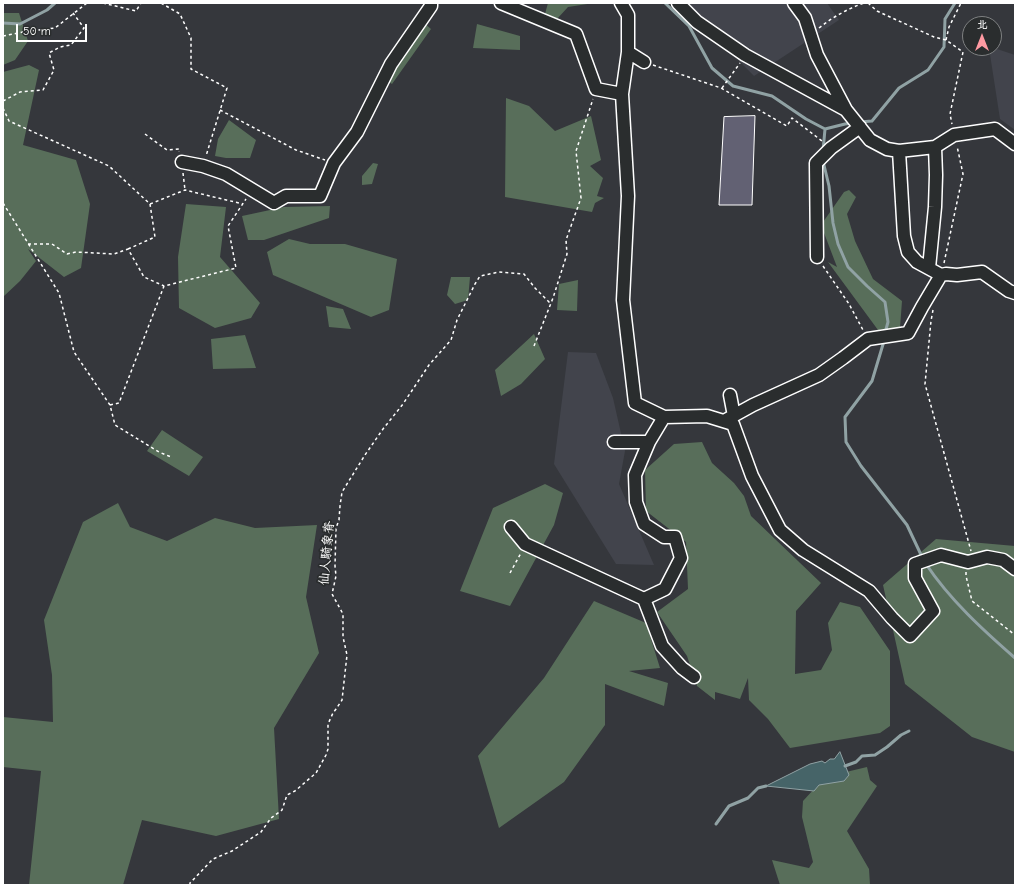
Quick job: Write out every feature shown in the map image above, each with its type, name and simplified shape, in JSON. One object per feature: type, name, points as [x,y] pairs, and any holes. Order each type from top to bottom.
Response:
[{"type":"street","points":[[182,162],[203,166],[226,174],[274,203],[286,196],[320,196],[334,163],[357,132],[391,64],[431,6],[431,3]]},
{"type":"street","points":[[501,3],[576,34],[596,89],[622,94]]},
{"type":"street","points":[[621,3],[628,15],[628,52],[622,94],[628,196],[623,300],[635,403],[664,417],[707,416],[729,418],[753,405],[819,375],[868,339],[908,332],[941,275]]},
{"type":"street","points":[[678,3],[697,22],[745,55],[846,110]]},
{"type":"street","points":[[794,3],[805,18],[817,55],[846,110],[870,140],[887,149],[899,151],[935,147],[954,135],[995,129],[1015,144]]},
{"type":"street","points":[[628,52],[644,62]]},
{"type":"street","points":[[817,257],[816,163],[830,148],[860,127]]},
{"type":"street","points":[[928,268],[935,207],[935,147]]},
{"type":"street","points":[[899,151],[904,236],[908,252],[917,262],[941,275],[982,272],[1009,291],[1015,293]]},
{"type":"street","points":[[730,395],[729,418],[733,424],[752,476],[780,530],[803,550],[869,591],[910,636],[933,611],[915,578],[915,564],[941,556],[968,562],[987,557],[1003,560],[1015,569]]},
{"type":"street","points":[[644,599],[665,589],[681,558],[675,537],[664,537],[644,524],[636,502],[635,475],[649,442],[664,417]]},
{"type":"street","points":[[614,442],[649,442]]},
{"type":"street","points":[[510,527],[525,544],[644,599],[662,646],[682,668],[694,677]]},
{"type":"path","points":[[3,36],[54,28],[87,3]]},
{"type":"path","points":[[103,3],[136,11],[140,3]]},
{"type":"path","points":[[161,3],[180,14],[191,38],[191,69],[227,88],[203,166]]},
{"type":"path","points":[[811,34],[828,20],[848,9],[864,3]]},
{"type":"path","points":[[868,3],[877,11],[934,37],[946,40],[963,52],[950,114],[963,174],[941,275]]},
{"type":"path","points":[[946,40],[949,26],[961,3]]},
{"type":"path","points":[[3,101],[20,92],[43,90],[54,70],[49,53],[60,47],[71,45],[84,28],[73,13]]},
{"type":"path","points":[[721,88],[745,55]]},
{"type":"path","points":[[644,62],[721,88],[787,126],[792,118],[830,148]]},
{"type":"path","points":[[534,346],[551,304],[567,254],[566,240],[581,198],[576,151],[596,89]]},
{"type":"path","points":[[3,108],[9,121],[109,166],[150,204],[155,237],[114,254],[76,252],[67,254],[52,244],[28,244]]},
{"type":"path","points":[[220,110],[296,150],[334,163]]},
{"type":"path","points":[[128,249],[144,277],[164,286],[236,268],[228,226],[252,189]]},
{"type":"path","points":[[150,204],[185,190],[243,204]]},
{"type":"path","points":[[3,203],[59,293],[74,352],[110,405],[115,425],[159,452],[171,457]]},
{"type":"path","points":[[817,257],[849,304],[868,339]]},
{"type":"path","name":"仙人騎象脊","points":[[190,885],[190,883],[213,859],[232,851],[261,832],[271,818],[282,810],[287,795],[295,791],[316,773],[326,755],[328,749],[328,724],[332,713],[342,700],[347,655],[343,637],[343,614],[332,594],[336,576],[336,528],[339,520],[342,492],[361,461],[383,429],[403,404],[429,365],[451,340],[457,320],[480,276],[499,272],[524,274],[551,304]]},
{"type":"path","points":[[110,405],[119,403],[164,286]]},
{"type":"path","points":[[934,306],[931,321],[925,384],[971,550],[966,576],[972,601],[1015,636]]},
{"type":"path","points":[[510,573],[525,544]]},
{"type":"shaded area","points":[[682,3],[827,3],[839,20],[754,76]]},
{"type":"shaded area","points":[[1002,51],[1015,55],[1015,130],[1000,119],[990,56],[1002,56]]},
{"type":"shaded area","points":[[568,352],[596,353],[613,398],[625,451],[619,484],[654,565],[616,564],[554,464]]},
{"type":"green space","points":[[548,3],[594,3],[568,7],[557,19],[545,14]]},
{"type":"green space","points":[[3,13],[19,13],[28,41],[15,60],[3,65]]},
{"type":"green space","points":[[423,22],[431,29],[392,84],[386,80]]},
{"type":"green space","points":[[477,24],[520,36],[520,50],[473,48]]},
{"type":"green space","points":[[29,65],[39,70],[23,145],[76,160],[90,204],[81,268],[64,277],[28,249],[36,261],[20,281],[3,297],[3,72]]},
{"type":"green space","points":[[506,98],[529,106],[555,131],[591,116],[601,160],[590,166],[603,178],[597,196],[604,198],[595,203],[592,212],[505,197]]},
{"type":"green space","points":[[229,120],[256,140],[250,158],[226,158],[215,156],[218,139]]},
{"type":"green space","points":[[373,163],[378,164],[372,184],[362,185],[362,176]]},
{"type":"green space","points":[[849,190],[856,197],[847,214],[855,241],[873,279],[902,301],[900,328],[878,330],[828,262],[837,267],[821,225],[844,192]]},
{"type":"green space","points":[[186,204],[226,207],[220,257],[260,303],[251,318],[215,328],[179,308],[178,257]]},
{"type":"green space","points":[[330,206],[329,218],[264,240],[248,240],[242,216],[284,207]]},
{"type":"green space","points":[[289,239],[310,244],[345,244],[397,259],[389,310],[371,317],[273,275],[267,252]]},
{"type":"green space","points":[[451,277],[470,277],[468,300],[455,304],[447,295]]},
{"type":"green space","points":[[578,280],[577,311],[557,310],[559,284]]},
{"type":"green space","points":[[326,306],[343,309],[351,329],[329,327]]},
{"type":"green space","points":[[534,334],[545,359],[521,384],[501,396],[495,370]]},
{"type":"green space","points":[[245,335],[256,368],[213,369],[211,339]]},
{"type":"green space","points":[[162,430],[203,457],[189,476],[147,451]]},
{"type":"green space","points":[[702,442],[712,463],[734,483],[744,496],[751,516],[821,583],[796,611],[795,674],[821,670],[832,650],[828,623],[840,602],[860,607],[890,651],[890,726],[880,733],[790,748],[768,719],[749,700],[748,678],[740,699],[715,692],[715,700],[697,686],[687,656],[657,612],[688,589],[686,542],[646,511],[645,470],[674,444]]},
{"type":"green space","points":[[545,484],[563,493],[554,525],[510,606],[460,591],[493,508]]},
{"type":"green space","points":[[118,503],[130,527],[167,541],[215,518],[255,528],[317,525],[306,597],[319,653],[274,728],[279,819],[216,836],[142,820],[123,885],[29,885],[41,771],[3,767],[3,717],[53,722],[52,675],[44,620],[83,522]]},
{"type":"green space","points":[[936,539],[1015,546],[1015,752],[972,737],[905,684],[883,585]]},
{"type":"green space","points":[[594,601],[646,623],[660,668],[629,671],[668,683],[664,706],[605,684],[605,725],[564,782],[499,828],[478,756],[544,678]]},
{"type":"green space","points":[[867,767],[870,780],[877,786],[847,831],[869,869],[870,885],[780,885],[772,860],[809,868],[813,862],[802,817],[803,801],[825,777]]},
{"type":"water","points":[[840,752],[849,775],[844,781],[819,785],[814,791],[766,786],[810,764],[822,761],[825,763],[830,759],[834,759]]},
{"type":"building","points":[[755,116],[752,205],[719,205],[724,117]]},
{"type":"waterway","points":[[3,23],[20,24],[47,10],[55,3]]},
{"type":"waterway","points":[[665,3],[689,26],[712,68],[733,86],[772,96],[806,119],[825,129],[853,123]]},
{"type":"waterway","points":[[860,122],[872,121],[899,88],[928,70],[944,47],[945,19],[955,3]]},
{"type":"waterway","points":[[823,151],[825,129]]},
{"type":"waterway","points":[[823,161],[829,186],[833,223],[838,244],[848,267],[885,302],[888,322],[885,333]]},
{"type":"waterway","points":[[884,341],[872,381],[845,417],[846,442],[861,466],[907,525],[923,559]]},
{"type":"waterway","points":[[926,564],[956,602],[1015,658]]},
{"type":"waterway","points":[[845,766],[856,762],[862,756],[875,755],[901,735],[909,731]]},
{"type":"waterway","points":[[716,824],[729,806],[748,798],[758,788],[766,786]]}]
